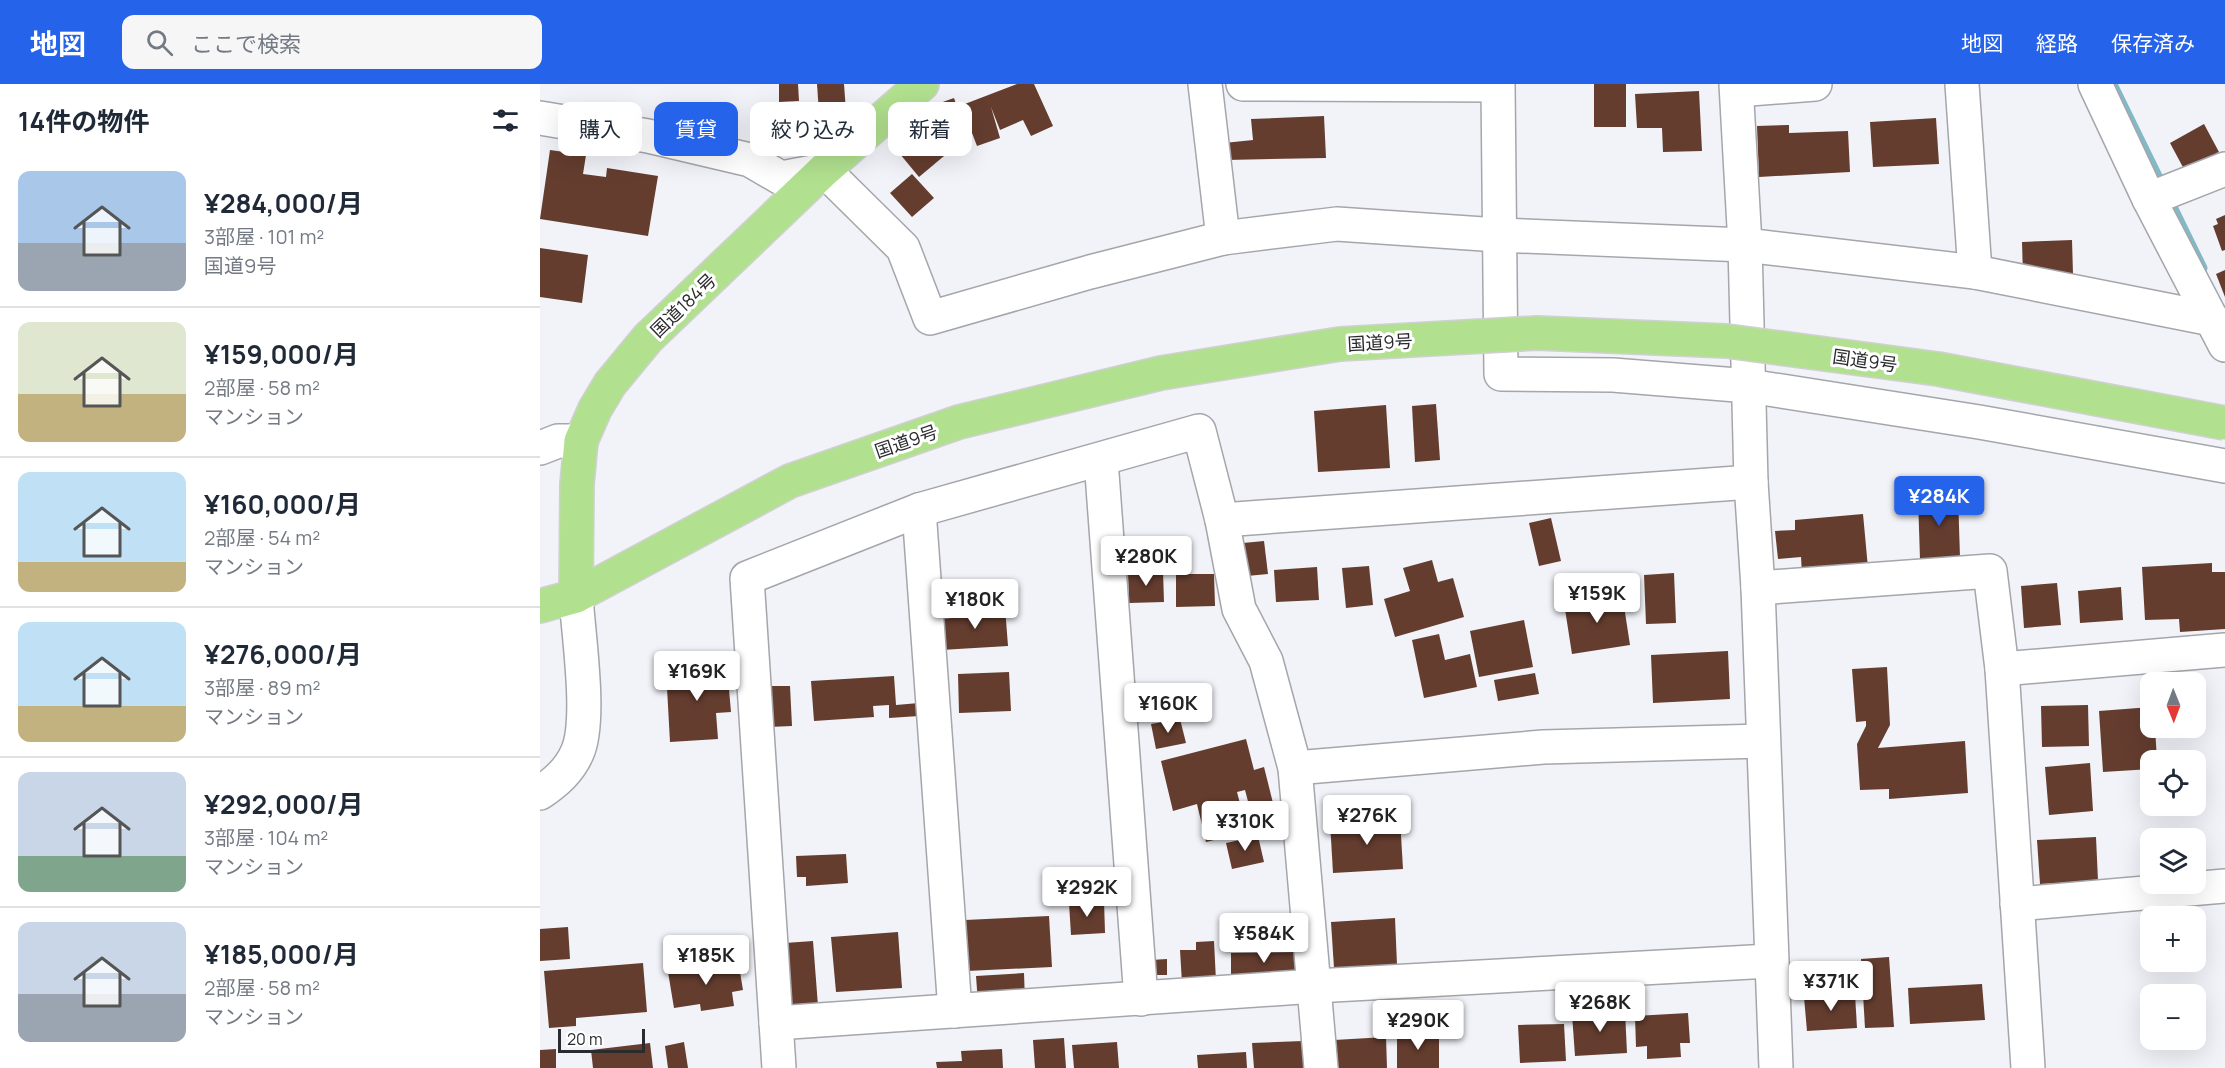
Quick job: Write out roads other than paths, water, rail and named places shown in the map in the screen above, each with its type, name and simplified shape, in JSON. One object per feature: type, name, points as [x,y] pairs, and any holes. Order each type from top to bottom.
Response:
[{"type":"highway","name":"国道184号","points":[[576,596],[577,484],[582,441],[595,409],[610,384],[648,338],[824,170],[922,84]]},
{"type":"highway","name":"国道9号","points":[[540,627],[576,596],[790,481],[959,422],[1161,374],[1340,344],[1537,333],[1727,341],[1938,369],[2225,423]]},
{"type":"highway","name":"国道9号","points":[[540,606],[576,596]]},
{"type":"street","points":[[1205,84],[1223,238]]},
{"type":"street","points":[[1243,84],[1498,85],[1501,374],[1613,375],[1749,386],[1979,422],[2225,466]]},
{"type":"street","points":[[1776,1068],[1770,961],[1758,588],[1751,482],[1745,245],[1736,87],[1815,84]]},
{"type":"street","points":[[1962,84],[1975,272]]},
{"type":"street","points":[[2095,84],[2149,199],[2219,332]]},
{"type":"street","points":[[540,118],[648,136],[750,160],[781,178],[824,170],[903,248],[930,318],[1090,272],[1223,238],[1336,224],[1498,235],[1745,245],[1975,272],[2219,332]]},
{"type":"street","points":[[2149,199],[2225,169]]},
{"type":"street","points":[[779,1068],[747,578],[919,510],[1199,431],[1222,520],[1239,609],[1266,661],[1295,768],[1315,986],[1320,1068]]},
{"type":"street","points":[[540,448],[558,441],[582,441]]},
{"type":"street","points":[[1101,460],[1141,999]]},
{"type":"street","points":[[1222,520],[1751,482]]},
{"type":"street","points":[[919,510],[955,1011]]},
{"type":"street","points":[[1758,588],[1990,571],[2002,669],[2028,1068]]},
{"type":"street","points":[[540,794],[561,779],[578,752],[584,716],[576,596]]},
{"type":"street","points":[[2002,669],[2225,650]]},
{"type":"street","points":[[1295,768],[1543,747],[1762,741]]},
{"type":"street","points":[[2017,904],[2225,886]]},
{"type":"street","points":[[776,1023],[1315,986],[1770,961]]},
{"type":"waterway","points":[[2114,86],[2203,268]]}]
